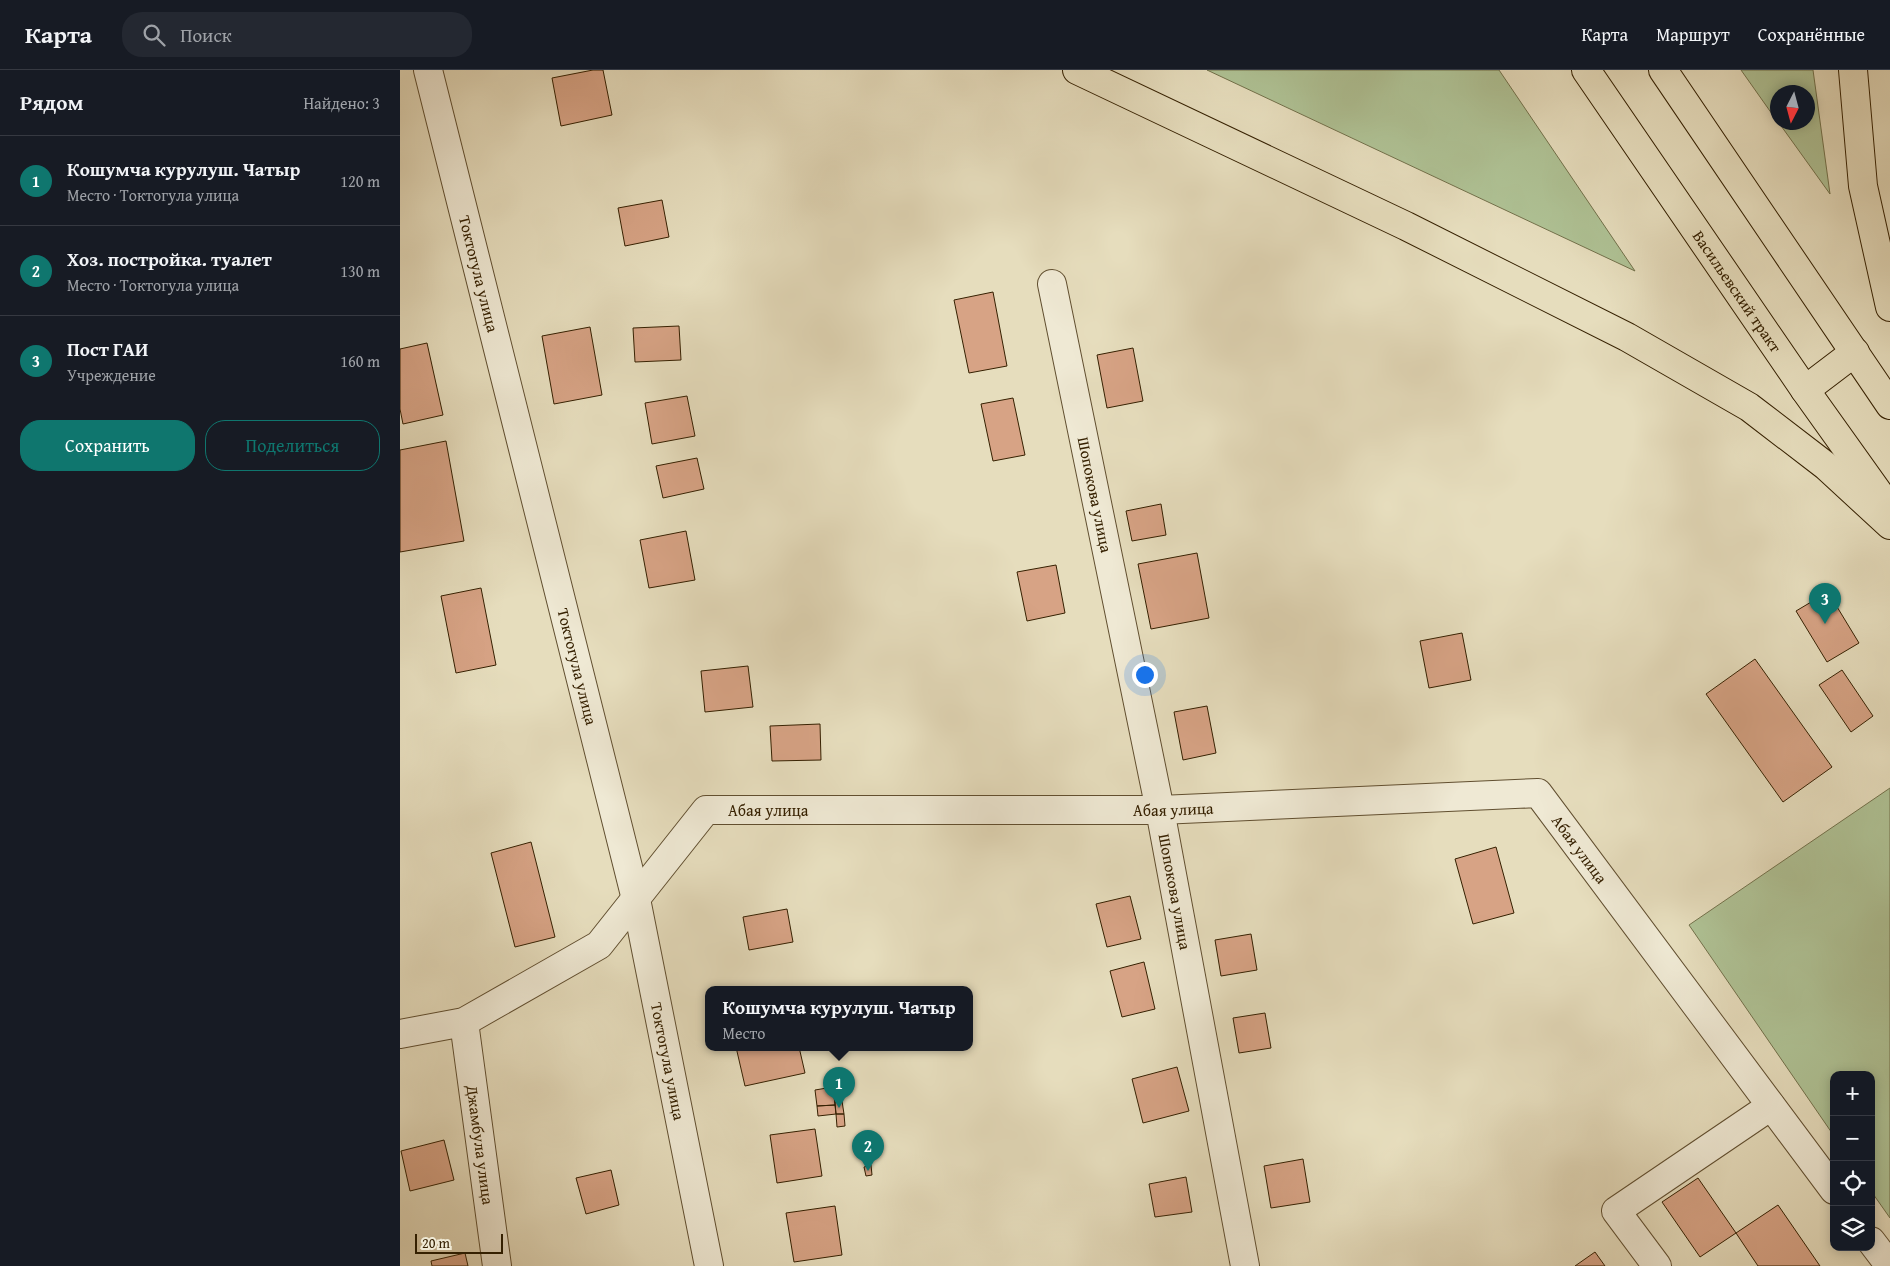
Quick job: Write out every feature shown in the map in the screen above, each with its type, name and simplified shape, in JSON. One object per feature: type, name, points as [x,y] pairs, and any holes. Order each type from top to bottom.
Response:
[{"type":"main road","points":[[1077,70],[1406,226],[1627,337],[1749,407],[1826,466],[1890,525]]},
{"type":"main road","name":"Васильевский тракт","points":[[1586,70],[1805,390],[1890,509]]},
{"type":"main road","points":[[1663,70],[1890,405]]},
{"type":"main road","points":[[1853,70],[1863,186],[1890,307]]},
{"type":"main road","points":[[1805,390],[1855,352]]},
{"type":"street","name":"Токтогула улица","points":[[428,70],[636,899],[709,1266]]},
{"type":"street","name":"Шопокова улица","points":[[1052,284],[1160,810],[1246,1266]]},
{"type":"street","name":"Абая улица","points":[[400,1034],[464,1022],[598,945],[706,810],[1160,810],[1538,793],[1830,1185]]},
{"type":"street","name":"Джамбула улица","points":[[464,1022],[497,1266]]},
{"type":"street","points":[[1657,1266],[1616,1211],[1771,1106]]},
{"type":"street","points":[[1875,1246],[1890,1266]]},
{"type":"green space","points":[[1207,70],[1499,70],[1635,271]]},
{"type":"green space","points":[[1741,70],[1813,70],[1830,194],[1784,130],[1815,130],[1815,85],[1770,85],[1770,111]]},
{"type":"green space","points":[[1890,788],[1890,1218],[1875,1197],[1875,1071],[1830,1071],[1830,1130],[1689,925]]},
{"type":"building","points":[[593,70],[603,70],[612,115],[561,126],[552,78]]},
{"type":"building","points":[[662,200],[669,237],[625,246],[618,208]]},
{"type":"building","points":[[993,292],[1007,366],[969,373],[954,300]]},
{"type":"building","points":[[679,326],[681,360],[635,362],[633,328]]},
{"type":"building","points":[[590,327],[602,395],[554,404],[542,336]]},
{"type":"building","points":[[427,343],[443,415],[403,424],[400,409],[400,349]]},
{"type":"building","points":[[1133,348],[1143,401],[1107,408],[1097,355]]},
{"type":"building","points":[[687,396],[695,436],[652,444],[645,403]]},
{"type":"building","points":[[1013,398],[1025,455],[993,461],[981,404]]},
{"type":"building","points":[[446,441],[464,541],[400,552],[400,450]]},
{"type":"building","points":[[697,458],[704,489],[663,498],[656,466]]},
{"type":"building","points":[[1161,504],[1166,535],[1132,541],[1126,511]]},
{"type":"building","points":[[686,531],[695,580],[649,588],[640,540]]},
{"type":"building","points":[[1197,553],[1209,618],[1151,629],[1138,564]]},
{"type":"building","points":[[1056,565],[1065,613],[1027,621],[1017,572]]},
{"type":"building","points":[[481,588],[496,665],[456,673],[441,596]]},
{"type":"building","points":[[1828,592],[1859,643],[1827,662],[1796,611]]},
{"type":"building","points":[[1462,633],[1471,680],[1429,688],[1420,641]]},
{"type":"building","points":[[1755,659],[1832,767],[1783,802],[1706,694]]},
{"type":"building","points":[[748,666],[753,707],[705,712],[701,671]]},
{"type":"building","points":[[1842,670],[1873,716],[1851,732],[1819,685]]},
{"type":"building","points":[[1207,706],[1216,753],[1183,760],[1174,712]]},
{"type":"building","points":[[820,724],[821,760],[772,761],[770,726]]},
{"type":"building","points":[[531,842],[555,937],[515,947],[491,853]]},
{"type":"building","points":[[1496,847],[1514,913],[1473,924],[1455,859]]},
{"type":"building","points":[[1130,896],[1141,939],[1107,947],[1096,904]]},
{"type":"building","points":[[787,909],[793,942],[749,950],[743,917]]},
{"type":"building","points":[[1251,934],[1257,970],[1221,976],[1215,940]]},
{"type":"building","points":[[1144,962],[1155,1009],[1122,1017],[1110,971]]},
{"type":"building","points":[[1265,1013],[1271,1048],[1239,1053],[1233,1018]]},
{"type":"building","points":[[737,1051],[800,1051],[805,1073],[745,1086]]},
{"type":"building","points":[[1177,1067],[1189,1111],[1143,1123],[1132,1079]]},
{"type":"building","points":[[833,1087],[835,1105],[817,1106],[815,1090]]},
{"type":"building","points":[[842,1101],[844,1114],[836,1114],[835,1102]]},
{"type":"building","points":[[835,1105],[836,1114],[818,1116],[817,1106]]},
{"type":"building","points":[[836,1114],[844,1114],[845,1126],[837,1127]]},
{"type":"building","points":[[815,1129],[822,1176],[777,1183],[770,1135]]},
{"type":"building","points":[[444,1140],[454,1180],[410,1191],[401,1151]]},
{"type":"building","points":[[1303,1159],[1310,1202],[1271,1208],[1264,1166]]},
{"type":"building","points":[[871,1165],[872,1175],[866,1176],[864,1167]]},
{"type":"building","points":[[611,1170],[619,1205],[586,1214],[576,1178]]},
{"type":"building","points":[[1186,1177],[1192,1212],[1155,1217],[1149,1184]]},
{"type":"building","points":[[1698,1178],[1736,1233],[1700,1257],[1662,1202]]},
{"type":"building","points":[[1778,1205],[1820,1266],[1758,1266],[1736,1233]]},
{"type":"building","points":[[835,1206],[842,1255],[794,1262],[786,1213]]},
{"type":"building","points":[[1595,1252],[1605,1266],[1575,1266]]},
{"type":"building","points":[[465,1253],[468,1266],[432,1266],[431,1261]]},
{"type":"place","name":"Пост ГАИ","points":[[1825,624]]},
{"type":"place","name":"Кошумча курулуш. Чатыр","points":[[839,1108]]},
{"type":"place","name":"Хоз. постройка. туалет","points":[[868,1171]]}]
